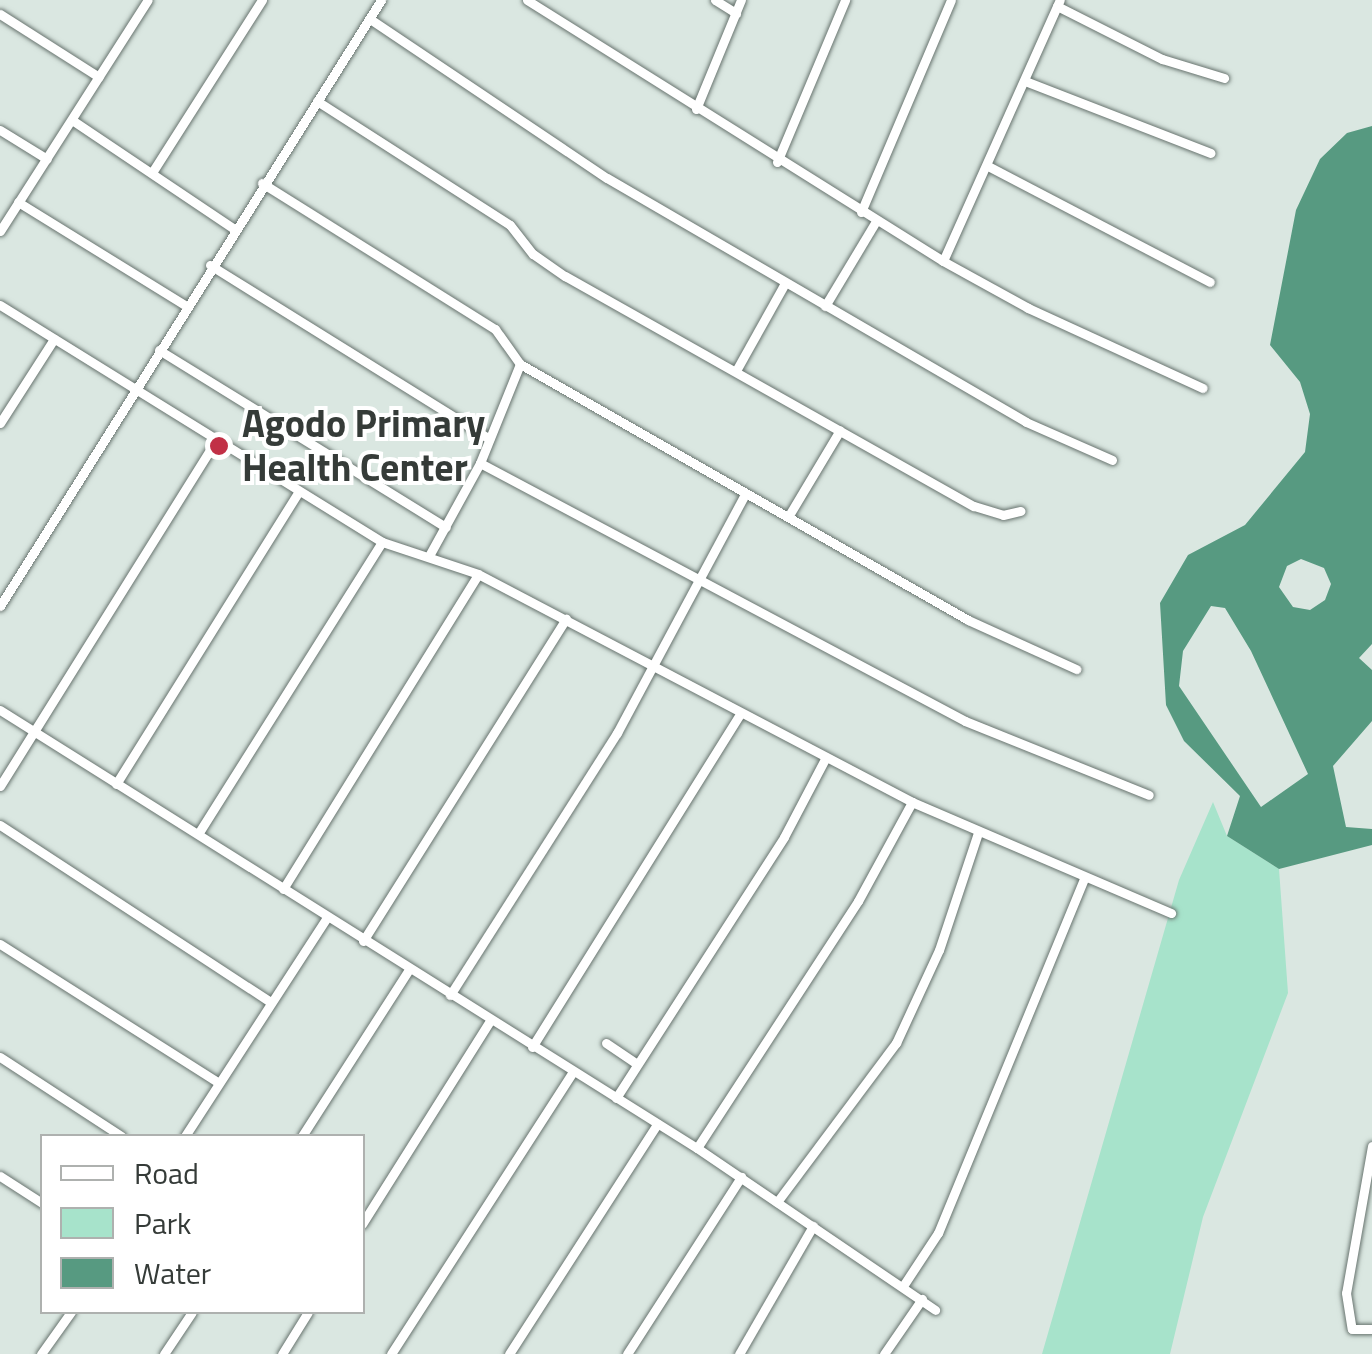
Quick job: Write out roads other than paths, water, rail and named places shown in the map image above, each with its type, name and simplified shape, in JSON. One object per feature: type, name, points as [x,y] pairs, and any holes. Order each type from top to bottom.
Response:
[{"type":"street","points":[[0,231],[148,0]]},
{"type":"street","points":[[152,171],[262,0]]},
{"type":"street","points":[[0,606],[210,265],[380,0]]},
{"type":"street","points":[[527,0],[777,162],[943,260],[1028,308],[1203,388]]},
{"type":"street","points":[[715,0],[736,13]]},
{"type":"street","points":[[696,109],[741,0]]},
{"type":"street","points":[[777,162],[845,0]]},
{"type":"street","points":[[861,212],[951,0]]},
{"type":"street","points":[[943,260],[990,167],[1058,3],[1162,60],[1224,78]]},
{"type":"street","points":[[0,14],[99,77]]},
{"type":"street","points":[[370,19],[606,178],[1026,422],[1112,460]]},
{"type":"street","points":[[1025,81],[1211,153]]},
{"type":"street","points":[[317,101],[510,224],[546,264],[974,506],[1004,514],[1020,511]]},
{"type":"street","points":[[72,120],[234,229]]},
{"type":"street","points":[[0,130],[47,159]]},
{"type":"street","points":[[990,167],[1210,282]]},
{"type":"street","points":[[262,183],[495,329],[520,364],[744,496],[968,620],[1076,669]]},
{"type":"street","points":[[18,202],[185,306]]},
{"type":"street","points":[[825,306],[876,221]]},
{"type":"street","points":[[210,265],[489,439]]},
{"type":"street","points":[[737,369],[784,283]]},
{"type":"street","points":[[0,306],[382,542],[430,554],[478,574],[912,802],[1170,913]]},
{"type":"street","points":[[0,424],[54,338]]},
{"type":"street","points":[[160,350],[446,527]]},
{"type":"street","points":[[430,554],[480,462],[520,364]]},
{"type":"street","points":[[788,517],[840,430]]},
{"type":"street","points":[[0,786],[217,439]]},
{"type":"street","points":[[480,462],[698,582],[965,721],[1149,795]]},
{"type":"street","points":[[116,784],[298,491]]},
{"type":"street","points":[[450,995],[652,668],[744,496]]},
{"type":"street","points":[[198,834],[382,542]]},
{"type":"street","points":[[283,889],[478,574]]},
{"type":"street","points":[[363,940],[566,619]]},
{"type":"street","points":[[0,710],[489,1022],[698,1148],[935,1310]]},
{"type":"street","points":[[532,1047],[740,714]]},
{"type":"street","points":[[616,1098],[784,837],[826,757]]},
{"type":"street","points":[[698,1148],[858,901],[912,802]]},
{"type":"street","points":[[0,825],[270,1002]]},
{"type":"street","points":[[777,1202],[896,1044],[940,950],[978,833]]},
{"type":"street","points":[[903,1286],[938,1233],[1084,879]]},
{"type":"street","points":[[186,1134],[327,917]]},
{"type":"street","points":[[0,944],[219,1083]]},
{"type":"street","points":[[303,1134],[408,970]]},
{"type":"street","points":[[365,1219],[489,1022]]},
{"type":"street","points":[[606,1043],[638,1064]]},
{"type":"street","points":[[0,1057],[119,1134]]},
{"type":"street","points":[[392,1354],[572,1073]]},
{"type":"street","points":[[509,1354],[658,1124]]},
{"type":"street","points":[[1372,1146],[1346,1315],[1352,1329],[1372,1329]]},
{"type":"street","points":[[0,1176],[40,1203]]},
{"type":"street","points":[[626,1354],[741,1177]]},
{"type":"street","points":[[740,1354],[814,1226]]},
{"type":"street","points":[[884,1354],[922,1299]]},
{"type":"street","points":[[41,1354],[70,1314]]},
{"type":"street","points":[[164,1354],[191,1314]]},
{"type":"street","points":[[282,1354],[307,1314]]},
{"type":"water","points":[[1372,126],[1372,644],[1359,658],[1372,670],[1372,721],[1333,766],[1346,827],[1372,829],[1372,845],[1279,869],[1227,836],[1240,796],[1184,741],[1166,705],[1160,603],[1188,555],[1245,525],[1305,452],[1310,414],[1300,382],[1270,345],[1296,210],[1320,159],[1347,133]],"holes":[[[1301,559],[1324,568],[1331,584],[1325,600],[1310,610],[1293,607],[1279,587],[1287,566]],[[1211,606],[1225,608],[1251,651],[1308,774],[1261,807],[1179,686],[1183,651]]]},
{"type":"place","name":"Agodo Primary Health Center","points":[[219,446]]}]
